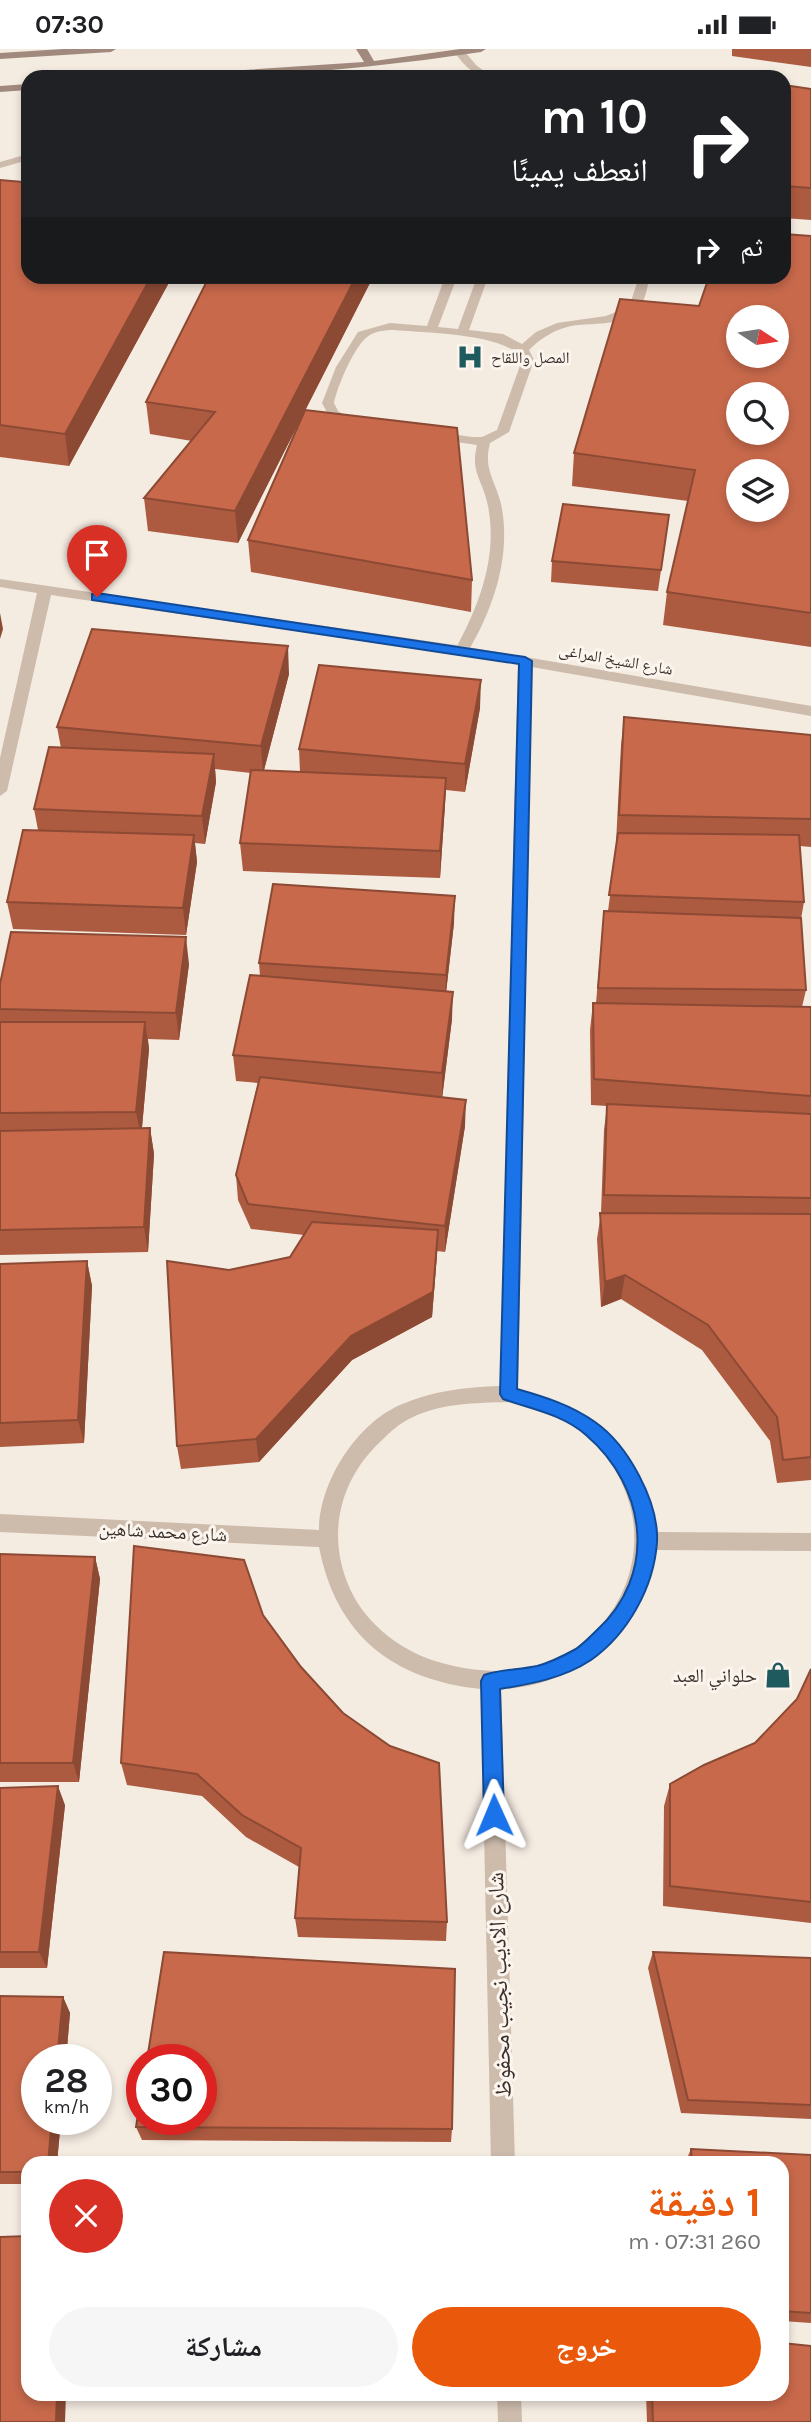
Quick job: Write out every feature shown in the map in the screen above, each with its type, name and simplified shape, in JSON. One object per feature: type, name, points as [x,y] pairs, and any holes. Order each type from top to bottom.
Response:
[{"type":"main road","points":[[0,56],[111,49]]},
{"type":"main road","points":[[361,49],[370,65]]},
{"type":"main road","points":[[292,70],[370,65],[481,49]]},
{"type":"main road","points":[[0,89],[21,88]]},
{"type":"street","points":[[459,51],[476,70]]},
{"type":"street","points":[[0,165],[21,159]]},
{"type":"street","points":[[430,330],[448,284]]},
{"type":"street","points":[[462,334],[480,284]]},
{"type":"street","points":[[523,349],[551,329],[577,322],[604,320],[627,312],[635,306],[642,284]]},
{"type":"street","points":[[382,327],[462,334],[499,337],[523,349],[527,360],[503,432],[484,441],[351,423],[331,410],[328,398],[361,336],[382,327]]},
{"type":"street","points":[[462,650],[482,613],[495,565],[495,510],[489,482],[479,461],[484,441]]},
{"type":"street","name":"شارع الشيخ المراغى","points":[[0,583],[462,650],[811,711]]},
{"type":"street","points":[[0,791],[45,589]]},
{"type":"street","points":[[509,1394],[525,661]]},
{"type":"street","points":[[509,1394],[552,1406],[591,1429],[622,1460],[641,1499],[648,1541],[639,1584],[619,1623],[584,1654],[540,1674],[491,1681],[440,1674],[396,1653],[359,1622],[335,1582],[326,1539],[334,1488],[361,1444],[403,1412],[454,1395],[509,1394]]},
{"type":"street","name":"شارع محمد شاهين","points":[[0,1523],[326,1539]]},
{"type":"street","points":[[648,1541],[811,1542]]},
{"type":"street","name":"شارع الاديب نجيب محفوظ","points":[[491,1681],[503,2156]]},
{"type":"street","points":[[509,2401],[510,2422]]},
{"type":"building","points":[[791,86],[811,89],[811,188],[791,187]]},
{"type":"building","points":[[0,180],[21,182],[21,284],[147,284],[65,434],[0,425]]},
{"type":"building","points":[[791,235],[811,236],[811,613],[667,592],[695,470],[574,453],[620,299],[699,306],[707,284],[791,284]]},
{"type":"building","points":[[205,284],[352,284],[235,511],[144,498],[215,412],[146,402]]},
{"type":"building","points":[[305,410],[457,428],[472,580],[248,540]]},
{"type":"building","points":[[563,504],[669,515],[661,570],[552,561]]},
{"type":"building","points":[[92,629],[288,646],[261,746],[57,727]]},
{"type":"building","points":[[319,665],[481,680],[465,764],[299,749]]},
{"type":"building","points":[[624,717],[811,735],[811,819],[619,815]]},
{"type":"building","points":[[49,747],[214,754],[202,816],[34,809]]},
{"type":"building","points":[[251,770],[446,778],[440,851],[240,843]]},
{"type":"building","points":[[23,830],[194,835],[183,908],[7,902]]},
{"type":"building","points":[[618,833],[799,835],[804,902],[609,895]]},
{"type":"building","points":[[273,884],[455,896],[446,975],[259,963]]},
{"type":"building","points":[[604,911],[801,918],[806,990],[598,988]]},
{"type":"building","points":[[11,932],[186,937],[176,1013],[0,1009],[0,984]]},
{"type":"building","points":[[250,975],[453,992],[442,1073],[233,1055]]},
{"type":"building","points":[[593,1003],[811,1007],[811,1096],[594,1079]]},
{"type":"building","points":[[0,1022],[145,1022],[136,1112],[0,1113]]},
{"type":"building","points":[[260,1077],[466,1100],[445,1226],[248,1204],[236,1175]]},
{"type":"building","points":[[607,1104],[811,1114],[811,1198],[604,1195]]},
{"type":"building","points":[[150,1128],[144,1227],[0,1230],[0,1131]]},
{"type":"building","points":[[600,1213],[811,1214],[811,1457],[783,1460],[777,1417],[708,1325],[625,1275],[605,1282]]},
{"type":"building","points":[[312,1222],[438,1230],[433,1292],[351,1336],[256,1439],[177,1446],[167,1261],[229,1270],[290,1257]]},
{"type":"building","points":[[87,1261],[78,1420],[0,1423],[0,1264]]},
{"type":"building","points":[[134,1546],[244,1560],[263,1615],[301,1667],[343,1713],[390,1746],[439,1763],[447,1922],[295,1918],[301,1848],[242,1815],[197,1774],[121,1763]]},
{"type":"building","points":[[0,1554],[95,1557],[73,1763],[0,1763]]},
{"type":"building","points":[[811,1669],[811,1902],[670,1886],[670,1784],[704,1765],[755,1743],[797,1699]]},
{"type":"building","points":[[58,1786],[39,1952],[0,1952],[0,1788]]},
{"type":"building","points":[[164,1952],[455,1969],[452,2129],[217,2128],[217,2044],[150,2044]]},
{"type":"building","points":[[653,1952],[811,1958],[811,2105],[688,2100]]},
{"type":"building","points":[[0,1996],[63,1997],[59,2044],[21,2044],[21,2135],[51,2135],[49,2156],[21,2156],[21,2172],[0,2172]]},
{"type":"building","points":[[691,2149],[811,2155],[811,2313],[789,2311],[789,2156],[692,2156]]},
{"type":"building","points":[[21,2236],[21,2401],[57,2401],[56,2422],[0,2422],[0,2237]]},
{"type":"building","points":[[789,2344],[811,2346],[811,2422],[653,2422],[652,2401],[789,2401]]},
{"type":"place","name":"المصل واللقاح","points":[[470,357]]},
{"type":"place","name":"حلواني العبد","points":[[778,1675]]},
{"type":"route","points":[[97,597],[525,661],[509,1394],[552,1406],[591,1429],[622,1460],[641,1499],[648,1541],[639,1584],[619,1623],[584,1654],[540,1674],[491,1681],[494,1815]]}]
